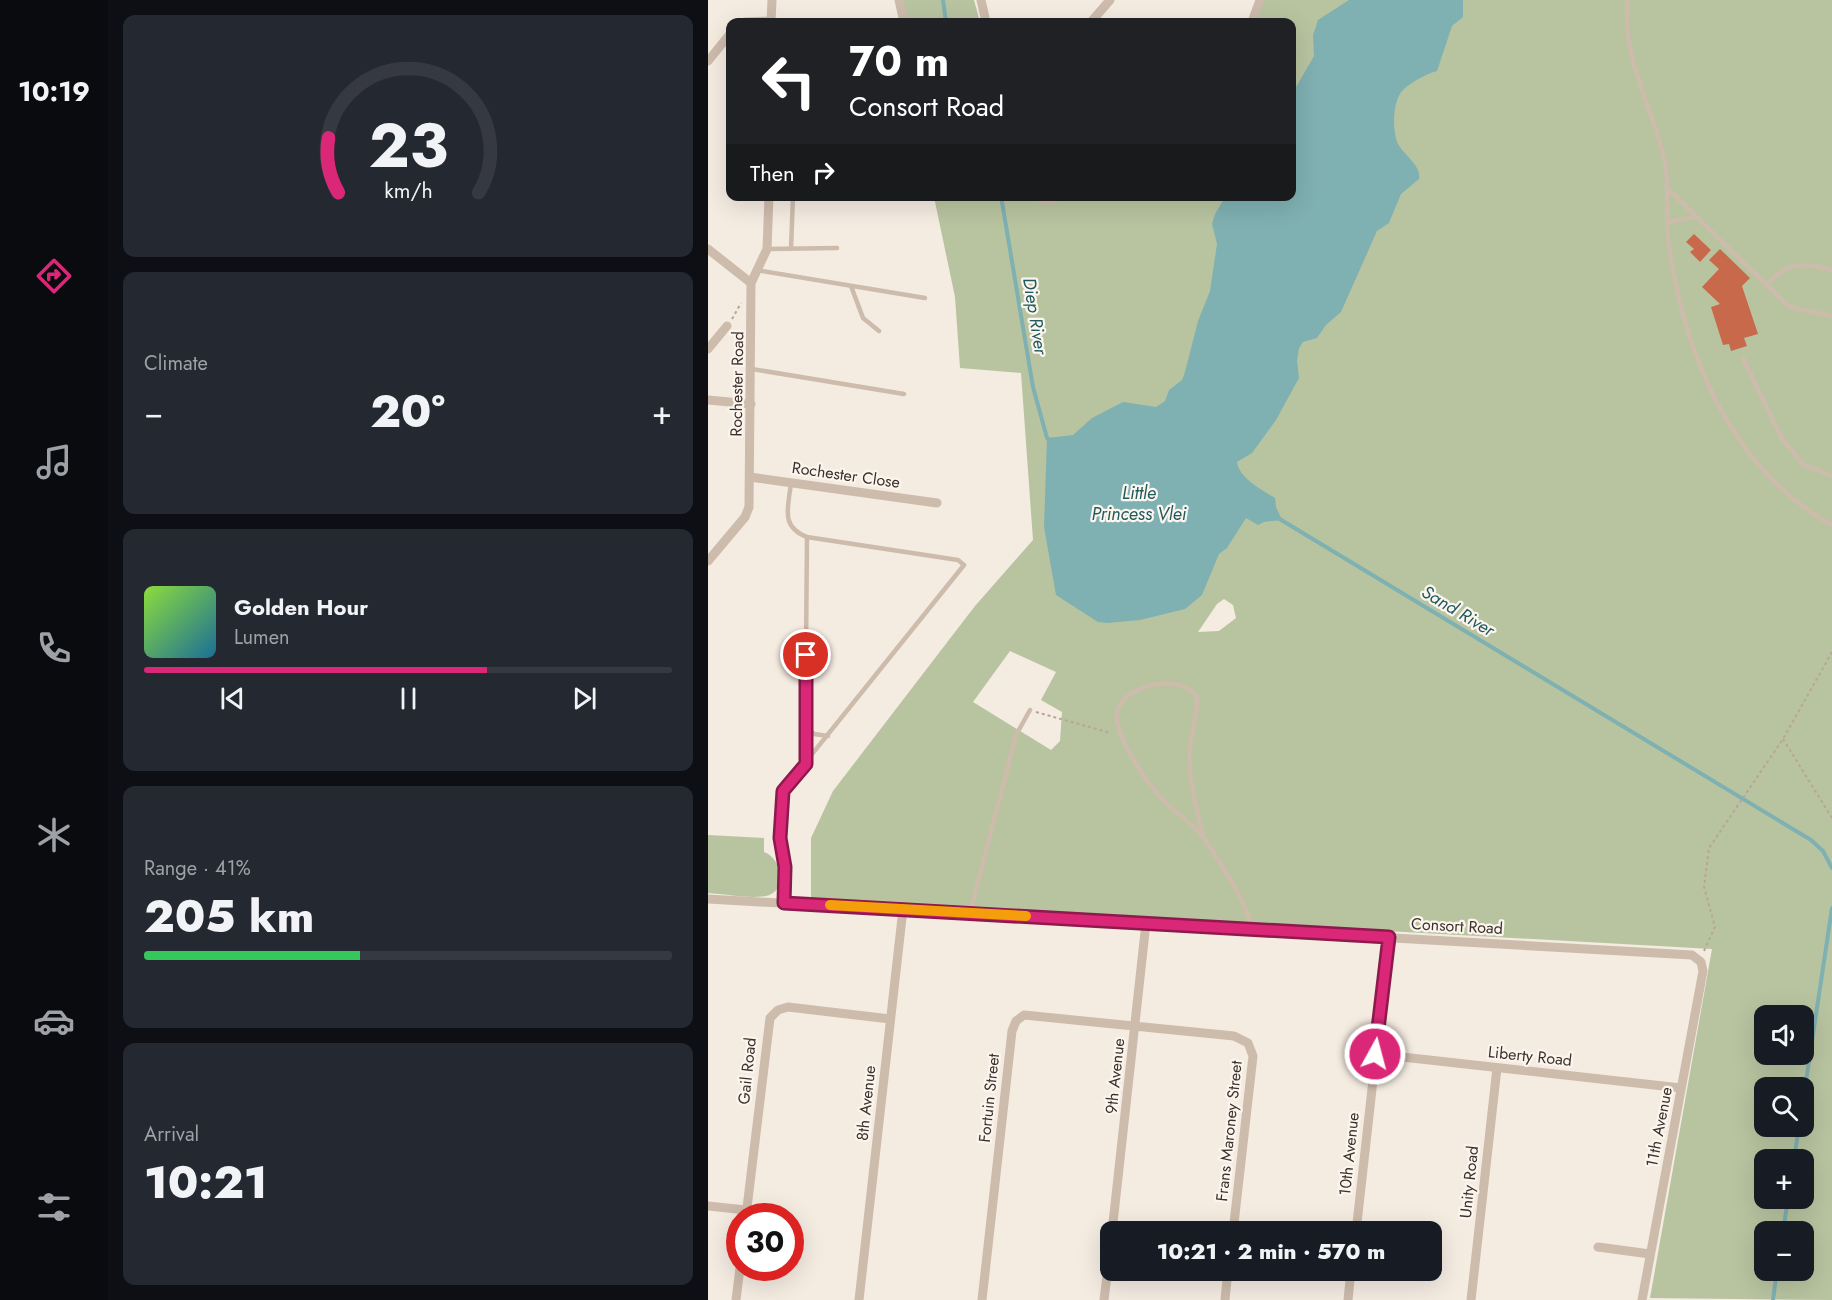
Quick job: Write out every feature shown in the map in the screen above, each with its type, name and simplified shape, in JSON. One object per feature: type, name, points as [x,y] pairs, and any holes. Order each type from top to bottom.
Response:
[{"type":"street","points":[[771,18],[772,0]]},
{"type":"street","points":[[899,0],[903,18]]},
{"type":"street","points":[[981,0],[985,18]]},
{"type":"street","points":[[1094,18],[1110,0]]},
{"type":"street","points":[[1253,18],[1260,0]]},
{"type":"street","points":[[708,61],[726,39]]},
{"type":"street","name":"Rochester Road","points":[[708,561],[747,514],[752,369],[751,283],[767,249],[769,201]]},
{"type":"street","points":[[708,249],[751,283]]},
{"type":"street","points":[[708,349],[727,326]]},
{"type":"street","points":[[708,400],[751,404]]},
{"type":"street","name":"Rochester Close","points":[[750,477],[936,503]]},
{"type":"street","name":"Consort Road","points":[[708,899],[1688,954],[1700,960]]},
{"type":"street","name":"8th Avenue","points":[[860,1300],[903,909]]},
{"type":"street","name":"9th Avenue","points":[[1113,1221],[1146,923]]},
{"type":"street","name":"10th Avenue","points":[[1357,1221],[1389,937]]},
{"type":"street","name":"11th Avenue","points":[[1642,1300],[1703,971],[1700,960]]},
{"type":"street","name":"Gail Road","points":[[747,1203],[770,1018],[778,1010],[788,1007],[890,1019]]},
{"type":"street","name":"Fortuin Street","points":[[982,1300],[1014,1024],[1021,1016],[1032,1014],[1135,1026]]},
{"type":"street","name":"Frans Maroney Street","points":[[1135,1026],[1234,1036],[1245,1040],[1251,1047],[1252,1056],[1234,1221]]},
{"type":"street","name":"Liberty Road","points":[[1375,1054],[1681,1088]]},
{"type":"street","name":"Unity Road","points":[[1471,1300],[1497,1068]]},
{"type":"street","points":[[708,1206],[726,1209]]},
{"type":"street","points":[[1598,1247],[1650,1254]]},
{"type":"street","points":[[736,1300],[738,1281]]},
{"type":"street","points":[[1104,1300],[1106,1281]]},
{"type":"street","points":[[1225,1300],[1227,1281]]},
{"type":"street","points":[[1348,1300],[1350,1281]]},
{"type":"lane","points":[[1628,0],[1628,25],[1633,55],[1664,155],[1669,190],[1668,244],[1691,343],[1716,405],[1733,431],[1780,487],[1832,525]]},
{"type":"lane","points":[[1669,190],[1780,299],[1794,308],[1832,316]]},
{"type":"lane","points":[[791,249],[793,201]]},
{"type":"lane","points":[[1667,222],[1696,217]]},
{"type":"lane","points":[[767,249],[837,248]]},
{"type":"lane","points":[[1767,284],[1785,267],[1797,265],[1832,270]]},
{"type":"lane","points":[[756,270],[925,298]]},
{"type":"lane","points":[[851,286],[863,318],[879,331]]},
{"type":"lane","points":[[1743,358],[1782,439],[1804,465],[1832,475]]},
{"type":"lane","points":[[752,369],[904,394]]},
{"type":"lane","points":[[784,903],[785,867],[780,838],[784,789],[964,566],[958,560],[807,537],[790,527],[788,519],[791,482]]},
{"type":"lane","points":[[806,764],[807,537]]},
{"type":"lane","points":[[1203,835],[1194,803],[1191,770],[1190,748],[1197,703],[1196,694],[1185,688],[1160,683],[1124,698],[1117,711],[1117,723],[1123,736],[1153,788],[1203,835],[1244,901],[1252,929]]},
{"type":"lane","points":[[970,913],[983,853],[1016,735],[1030,710]]},
{"type":"lane","points":[[806,726],[814,734],[828,736]]},
{"type":"path","points":[[727,326],[744,297]]},
{"type":"path","points":[[1700,960],[1715,927],[1704,887],[1709,848],[1783,739],[1832,652]]},
{"type":"path","points":[[1030,710],[1123,736]]},
{"type":"path","points":[[1783,739],[1832,818]]},
{"type":"green space","points":[[899,0],[974,0],[979,18],[903,18]]},
{"type":"green space","points":[[1260,0],[1832,0],[1832,1300],[1650,1298],[1712,949],[811,899],[811,838],[833,791],[975,606],[1033,540],[1021,373],[960,368],[955,297],[935,201],[1296,201],[1296,18],[1253,18]],"holes":[[[1224,599],[1233,605],[1236,618],[1219,631],[1198,632],[1217,604]],[[1010,651],[1056,672],[1041,700],[1062,712],[1060,741],[1051,750],[973,702]]]},
{"type":"green space","points":[[708,835],[764,838],[764,852],[775,860],[780,874],[778,888],[773,893],[759,897],[708,893]]},
{"type":"water","name":"Little Princess Vlei","points":[[1349,0],[1463,0],[1463,17],[1452,26],[1437,71],[1407,86],[1400,94],[1395,107],[1394,124],[1398,144],[1418,170],[1419,179],[1401,194],[1389,223],[1377,231],[1341,312],[1326,325],[1317,338],[1303,342],[1299,348],[1297,361],[1299,378],[1276,420],[1252,453],[1237,462],[1246,478],[1275,498],[1282,520],[1258,525],[1246,518],[1227,548],[1219,554],[1202,595],[1185,609],[1140,620],[1098,622],[1056,595],[1044,527],[1047,438],[1073,435],[1092,418],[1123,402],[1156,407],[1165,401],[1169,390],[1182,380],[1198,321],[1210,291],[1217,244],[1212,224],[1223,201],[1296,201],[1296,87],[1314,56],[1313,35],[1318,20]]},
{"type":"building","points":[[1694,234],[1711,250],[1700,262],[1690,252],[1694,249],[1686,242]]},
{"type":"building","points":[[1720,249],[1750,278],[1742,286],[1758,334],[1744,338],[1747,346],[1731,351],[1729,344],[1723,345],[1711,307],[1720,304],[1702,287],[1719,269],[1709,260]]},
{"type":"waterway","name":"Diep River","points":[[943,0],[945,18]]},
{"type":"waterway","name":"Diep River","points":[[1002,201],[1033,387],[1047,438],[1051,441]]},
{"type":"waterway","name":"Sand River","points":[[1278,518],[1811,840],[1823,851],[1832,868]]},
{"type":"waterway","name":"Sand River","points":[[1807,1077],[1832,908]]},
{"type":"waterway","name":"Sand River","points":[[1796,1149],[1797,1137]]},
{"type":"waterway","name":"Sand River","points":[[1785,1221],[1786,1209]]},
{"type":"waterway","name":"Sand River","points":[[1773,1300],[1776,1281]]},
{"type":"slow traffic","points":[[830,905],[1026,916]]},
{"type":"route","points":[[806,655],[806,764],[783,791],[780,838],[785,867],[784,903],[1389,937],[1375,1054]]}]
